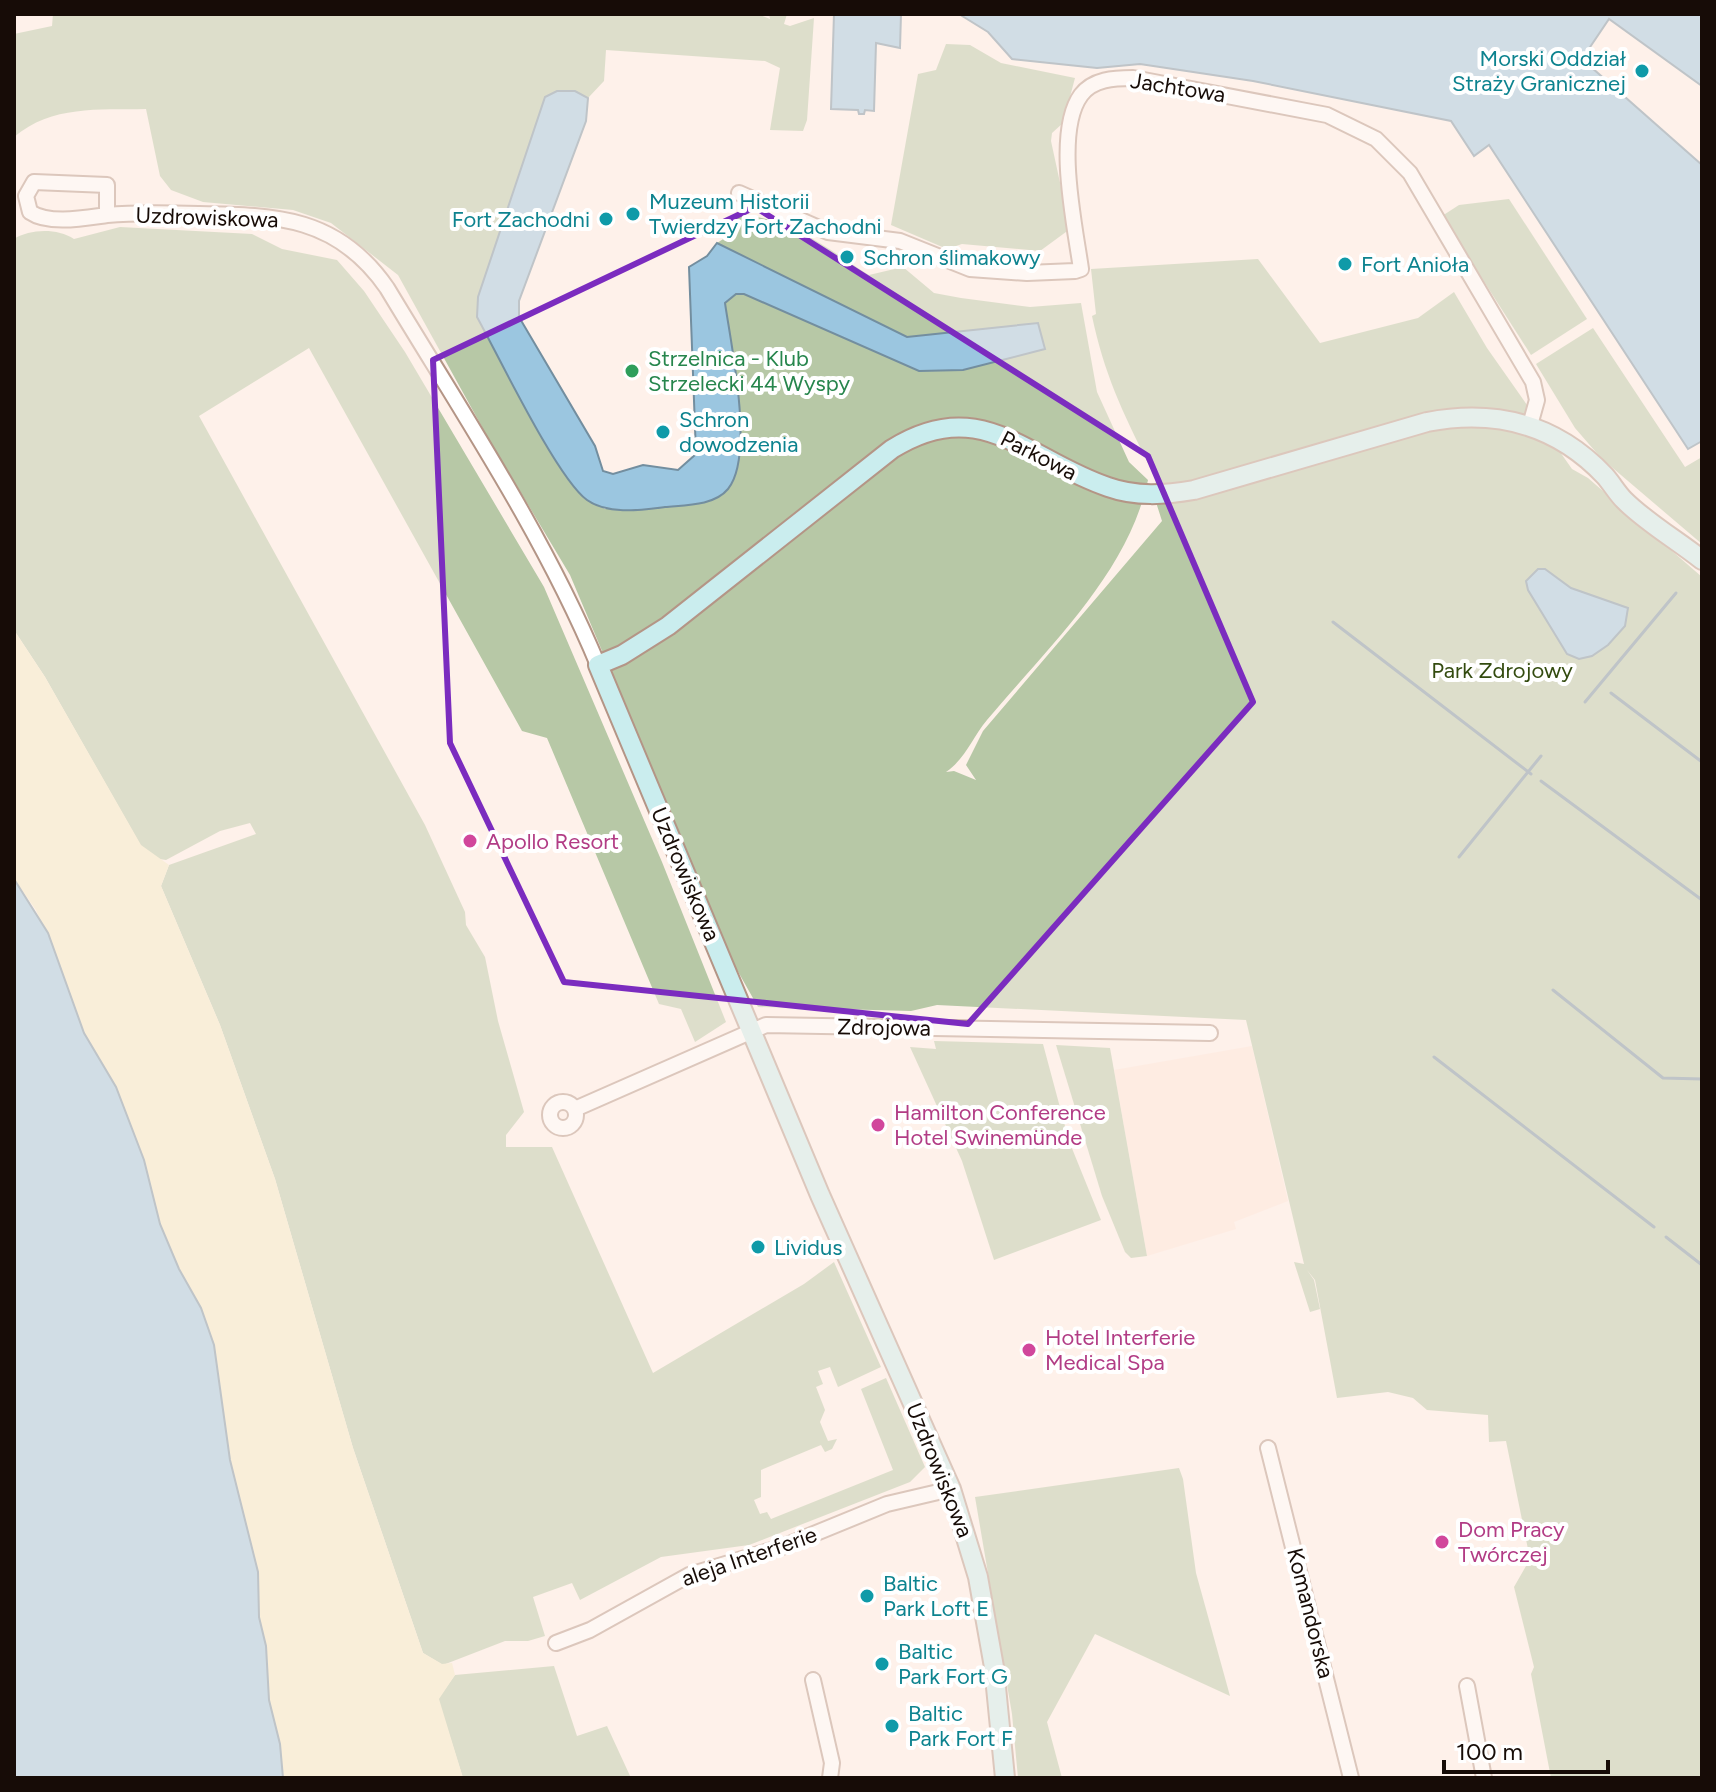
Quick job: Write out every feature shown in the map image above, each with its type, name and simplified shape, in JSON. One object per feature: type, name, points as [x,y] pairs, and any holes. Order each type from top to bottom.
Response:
[{"type":"street","name":"Jachtowa","points":[[739,193],[828,232],[900,241],[970,269],[1027,273],[1075,271],[1081,269],[1068,138],[1074,110],[1090,87],[1115,78],[1133,78],[1327,115],[1376,139],[1410,173],[1533,382],[1537,400],[1536,427]]},
{"type":"street","name":"Uzdrowiskowa","points":[[107,215],[107,185],[34,182],[26,196],[30,212],[42,218],[262,214],[290,219],[332,236],[366,261],[387,288],[532,531],[564,588],[598,665],[820,1195],[951,1489],[978,1577],[994,1667],[1005,1778]]},
{"type":"street","name":"Parkowa","points":[[598,665],[657,634],[892,449],[931,430],[970,427],[996,432],[1109,488],[1157,495],[1194,490],[1446,418],[1490,416],[1536,427]]},
{"type":"street","points":[[1536,427],[1576,451],[1604,475],[1626,503],[1702,560]]},
{"type":"street","name":"Zdrojowa","points":[[575,1109],[766,1025],[1210,1033]]},
{"type":"street","name":"Komandorska","points":[[1268,1448],[1351,1778]]},
{"type":"street","name":"aleja Interferie","points":[[556,1643],[590,1630],[689,1575],[782,1547],[887,1504],[951,1489]]},
{"type":"street","points":[[813,1680],[832,1763],[830,1778]]},
{"type":"street","points":[[1467,1686],[1484,1778]]},
{"type":"highlighted area","points":[[755,207],[1148,456],[1253,702],[968,1024],[564,982],[450,743],[433,360]]},
{"type":"shaded area","points":[[1252,1046],[1288,1201],[1234,1222],[1236,1229],[1147,1256],[1114,1070]]},
{"type":"green space","name":"Park Zdrojowy","points":[[53,14],[758,14],[770,19],[769,14],[787,14],[784,24],[790,26],[814,18],[807,120],[803,131],[770,130],[780,68],[765,61],[606,50],[604,81],[588,98],[575,91],[546,97],[478,296],[477,317],[578,491],[605,509],[702,503],[727,491],[737,378],[725,303],[736,294],[744,294],[919,371],[1038,323],[907,337],[717,243],[728,236],[738,217],[756,217],[790,227],[869,275],[903,267],[934,293],[1030,307],[1081,303],[1097,392],[1129,462],[1148,480],[1138,514],[1104,578],[1059,637],[987,720],[959,760],[946,772],[954,771],[976,780],[966,765],[983,731],[1162,521],[1154,496],[1157,473],[1148,463],[1130,426],[1102,356],[1092,316],[1096,314],[1091,269],[1258,259],[1320,343],[1418,318],[1454,292],[1487,348],[1572,469],[1588,478],[1702,577],[1702,1778],[1551,1778],[1531,1674],[1534,1667],[1514,1587],[1530,1559],[1506,1441],[1489,1442],[1488,1415],[1427,1410],[1413,1398],[1388,1392],[1337,1398],[1315,1280],[1307,1270],[1314,1280],[1320,1309],[1310,1312],[1294,1262],[1304,1264],[1246,1020],[937,1005],[911,1011],[758,1007],[736,968],[570,575],[487,436],[398,275],[331,223],[293,210],[203,202],[171,190],[160,176],[146,109],[60,114],[44,119],[14,137],[14,34],[52,26]]},
{"type":"green space","points":[[946,44],[970,45],[1001,63],[1075,78],[1063,123],[1052,133],[1051,141],[1070,229],[1040,251],[962,244],[947,249],[891,225],[918,74],[936,70]]},
{"type":"green space","points":[[1509,199],[1587,319],[1531,355],[1442,216],[1459,205]]},
{"type":"green space","points":[[120,227],[252,234],[282,249],[337,260],[364,291],[405,352],[544,587],[662,862],[726,1022],[695,1042],[681,1009],[659,1004],[547,738],[522,731],[309,348],[199,416],[425,825],[465,912],[466,925],[485,957],[498,1021],[524,1112],[506,1135],[506,1147],[552,1147],[653,1373],[804,1284],[834,1262],[881,1367],[838,1387],[830,1367],[818,1371],[823,1384],[816,1387],[825,1410],[820,1422],[828,1441],[837,1439],[832,1449],[825,1452],[821,1445],[761,1470],[761,1497],[754,1500],[760,1514],[767,1512],[771,1519],[893,1470],[861,1389],[886,1378],[925,1467],[910,1482],[749,1545],[661,1557],[580,1600],[572,1583],[533,1597],[545,1636],[528,1641],[505,1641],[443,1665],[423,1653],[353,1448],[275,1179],[220,1025],[161,886],[169,865],[256,834],[250,823],[220,831],[166,860],[153,858],[141,846],[45,677],[14,630],[14,239],[44,231],[74,239]]},
{"type":"green space","points":[[1593,328],[1685,467],[1702,457],[1702,544],[1601,458],[1575,428],[1536,364]]},
{"type":"green space","points":[[934,1041],[1043,1044],[1069,1141],[1101,1220],[994,1260],[962,1161],[910,1047],[936,1049]]},
{"type":"green space","points":[[1056,1045],[1110,1048],[1147,1256],[1131,1258],[1125,1252],[1102,1196]]},
{"type":"green space","points":[[1179,1468],[1196,1573],[1230,1696],[1095,1634],[1047,1722],[1062,1778],[1018,1778],[1012,1714],[975,1497]]},
{"type":"green space","points":[[554,1666],[577,1736],[607,1726],[631,1778],[463,1778],[438,1699],[455,1675]]},
{"type":"sand","points":[[14,630],[45,677],[141,845],[169,865],[161,886],[220,1025],[275,1179],[353,1448],[423,1653],[442,1664],[452,1663],[455,1675],[439,1699],[463,1778],[283,1778],[269,1700],[266,1646],[259,1617],[258,1572],[230,1460],[214,1345],[201,1308],[179,1269],[160,1224],[144,1160],[116,1087],[84,1033],[36,910],[14,879]]},
{"type":"water","points":[[834,14],[901,14],[900,48],[876,43],[874,111],[865,110],[864,114],[859,114],[858,110],[831,109]]},
{"type":"water","points":[[959,14],[1702,14],[1702,86],[1609,19],[1582,59],[1702,165],[1702,441],[1688,449],[1489,145],[1474,156],[1451,121],[1253,81],[1140,64],[1097,68],[1012,59],[988,32]]},
{"type":"water","points":[[557,91],[575,91],[588,98],[586,121],[519,301],[519,317],[595,446],[603,471],[613,474],[643,465],[678,470],[696,454],[689,267],[707,256],[717,243],[907,337],[1038,323],[1045,349],[963,370],[919,371],[744,294],[736,294],[725,303],[736,372],[740,427],[736,473],[728,489],[715,499],[690,505],[625,510],[595,505],[560,468],[477,317],[478,297],[545,97]]},
{"type":"water","points":[[1538,569],[1545,569],[1571,588],[1628,608],[1625,626],[1608,645],[1592,656],[1579,659],[1567,654],[1528,590],[1526,581]]},
{"type":"water","points":[[14,879],[48,933],[84,1033],[116,1087],[144,1160],[160,1224],[179,1269],[201,1308],[214,1345],[230,1460],[258,1572],[259,1617],[266,1646],[269,1700],[280,1744],[283,1778],[14,1778]]},
{"type":"waterway","points":[[1585,702],[1676,593]]},
{"type":"waterway","points":[[1333,622],[1531,774]]},
{"type":"waterway","points":[[1611,693],[1702,762]]},
{"type":"waterway","points":[[1459,857],[1541,756]]},
{"type":"waterway","points":[[1541,781],[1702,900]]},
{"type":"waterway","points":[[1553,990],[1663,1078],[1702,1079]]},
{"type":"waterway","points":[[1434,1057],[1654,1227]]},
{"type":"waterway","points":[[1666,1237],[1702,1265]]},
{"type":"place","name":"Morski Oddział Straży Granicznej","points":[[1642,71]]},
{"type":"place","name":"Muzeum Historii Twierdzy Fort Zachodni","points":[[633,214]]},
{"type":"place","name":"Fort Zachodni","points":[[606,219]]},
{"type":"place","name":"Schron ślimakowy","points":[[847,257]]},
{"type":"place","name":"Fort Anioła","points":[[1345,264]]},
{"type":"place","name":"Strzelnica - Klub Strzelecki 44 Wyspy","points":[[632,371]]},
{"type":"place","name":"Schron dowodzenia","points":[[663,432]]},
{"type":"place","name":"Apollo Resort","points":[[470,841]]},
{"type":"place","name":"Hamilton Conference Hotel Swinemünde","points":[[878,1125]]},
{"type":"place","name":"Lividus","points":[[758,1247]]},
{"type":"place","name":"Hotel Interferie Medical Spa","points":[[1029,1350]]},
{"type":"place","name":"Dom Pracy Twórczej","points":[[1442,1542]]},
{"type":"place","name":"Baltic Park Loft E","points":[[867,1596]]},
{"type":"place","name":"Baltic Park Fort G","points":[[882,1664]]},
{"type":"place","name":"Baltic Park Fort F","points":[[892,1726]]}]
